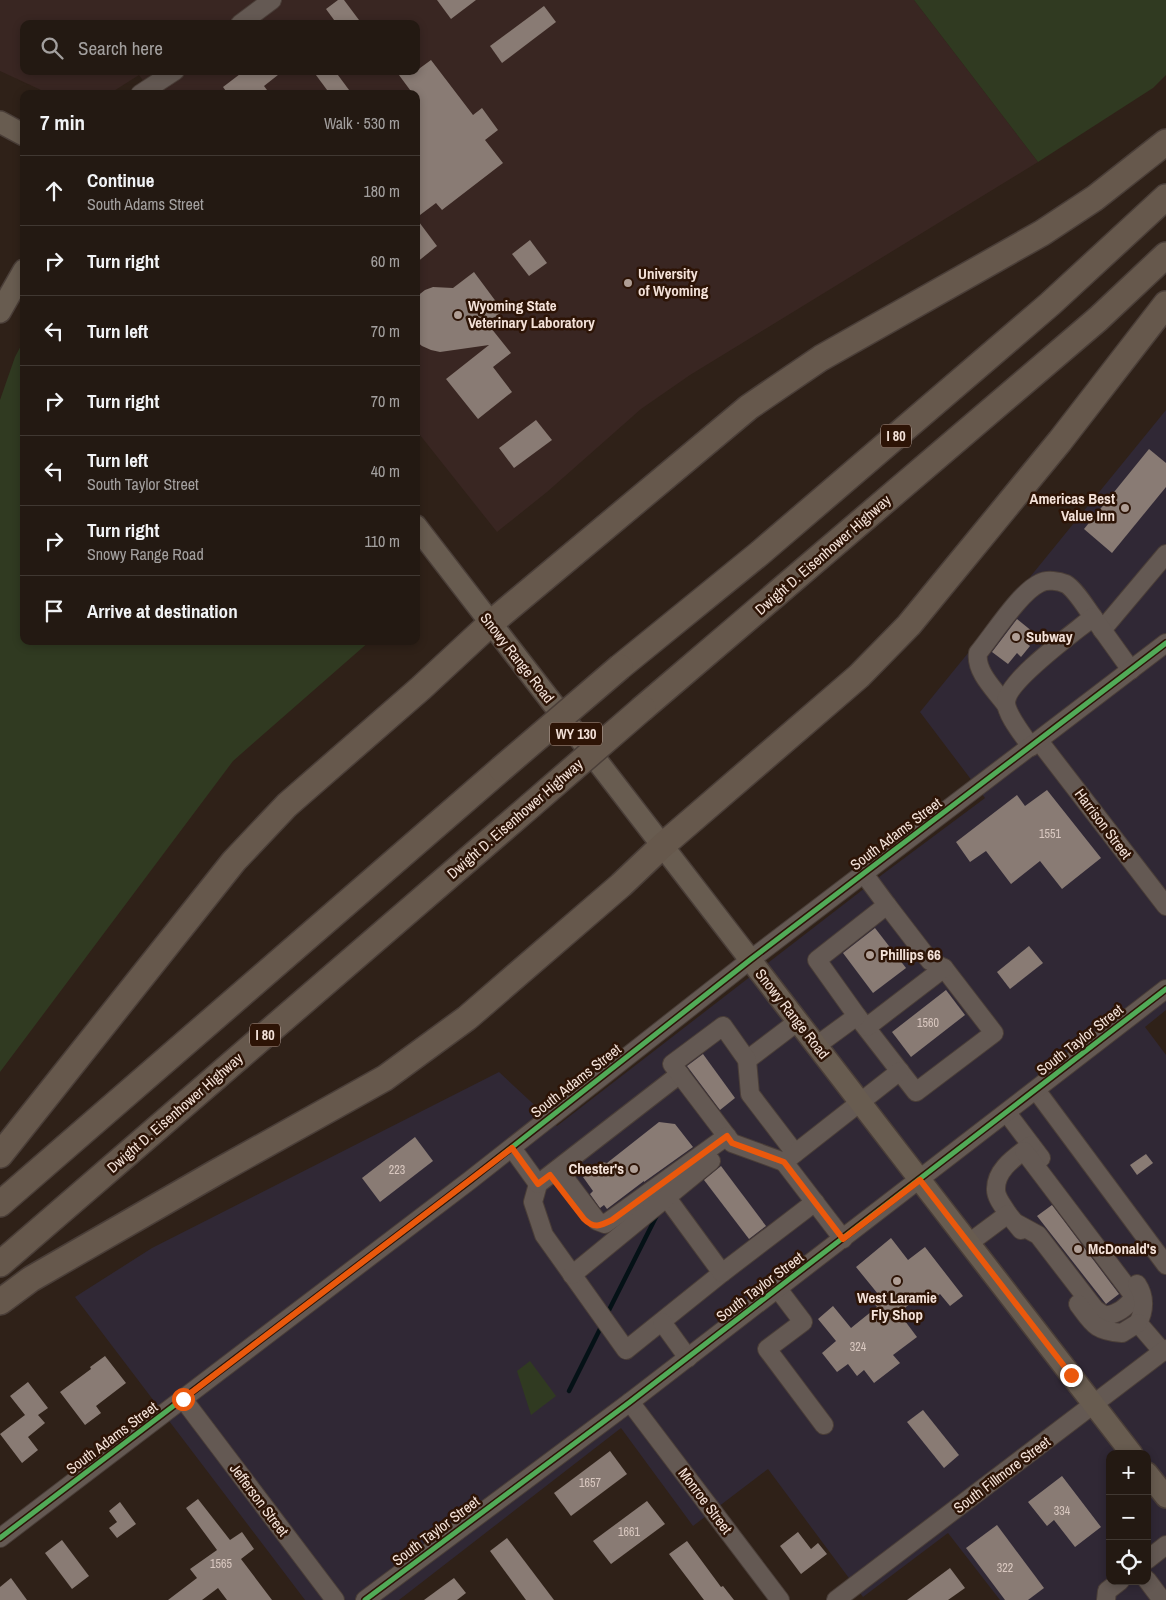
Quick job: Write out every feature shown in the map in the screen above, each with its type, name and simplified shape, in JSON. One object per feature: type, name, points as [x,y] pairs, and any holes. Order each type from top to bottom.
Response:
[{"type":"highway","points":[[0,1155],[234,861],[287,805],[421,688],[491,623],[749,407],[821,358],[1042,233],[1095,198],[1166,142]]},
{"type":"highway","name":"I 80","points":[[0,1204],[620,667],[760,553],[1050,304],[1166,197]]},
{"type":"highway","name":"Dwight D. Eisenhower Highway","points":[[0,1264],[643,708],[1098,319],[1166,255]]},
{"type":"highway","points":[[0,1302],[31,1279],[206,1177],[385,1078],[468,1018],[621,885],[662,846],[859,676],[909,626],[1060,441],[1166,304]]},
{"type":"main road","points":[[0,122],[20,132]]},
{"type":"main road","points":[[0,312],[20,277]]},
{"type":"main road","name":"Snowy Range Road","points":[[420,531],[1129,1450]]},
{"type":"main road","points":[[1151,1478],[1166,1497]]},
{"type":"street","points":[[245,20],[272,0]]},
{"type":"street","points":[[146,90],[169,75]]},
{"type":"street","points":[[1006,704],[1008,693],[1024,674],[1098,624],[1166,554]]},
{"type":"street","name":"Harrison Street","points":[[1131,670],[1078,596],[1066,584],[1052,581],[1040,582],[1029,591],[978,653],[977,659],[980,670],[1006,704],[1014,722],[1035,744],[1166,906]]},
{"type":"street","name":"South Adams Street","points":[[0,1538],[512,1148],[750,960],[1166,643]]},
{"type":"street","points":[[864,874],[930,961],[944,968],[994,1033],[916,1092],[817,960],[887,905]]},
{"type":"street","points":[[816,1046],[862,1021],[944,968]]},
{"type":"street","name":"South Taylor Street","points":[[365,1600],[688,1358],[1166,989]]},
{"type":"street","points":[[747,1060],[797,1022]]},
{"type":"street","points":[[789,1157],[729,1139],[672,1064],[723,1026],[747,1060],[750,1094],[789,1157],[815,1202],[843,1239]]},
{"type":"street","points":[[789,1157],[900,1071]]},
{"type":"street","points":[[680,1074],[548,1176],[533,1202],[544,1235],[626,1350],[815,1202]]},
{"type":"street","points":[[1036,1090],[1166,1265]]},
{"type":"street","points":[[1007,1113],[1028,1148],[1130,1291],[1137,1308],[1133,1316],[1126,1324],[1120,1326],[1108,1324],[1095,1310],[1038,1235],[1012,1219]]},
{"type":"street","points":[[512,1148],[548,1176],[597,1221],[605,1224],[729,1139]]},
{"type":"street","points":[[572,1275],[667,1198],[729,1139]]},
{"type":"street","points":[[1028,1148],[1142,1292],[1144,1304],[1138,1323],[1122,1333],[1101,1330],[1093,1324],[998,1198],[997,1183],[1004,1167],[1028,1148]]},
{"type":"street","points":[[667,1198],[722,1273]]},
{"type":"street","points":[[969,1243],[1012,1219]]},
{"type":"street","points":[[778,1289],[803,1322],[767,1349],[824,1425]]},
{"type":"street","points":[[662,1322],[688,1358]]},
{"type":"street","points":[[1138,1323],[1164,1351]]},
{"type":"street","name":"South Fillmore Street","points":[[836,1600],[1164,1351]]},
{"type":"street","name":"Jefferson Street","points":[[183,1399],[335,1600]]},
{"type":"street","name":"Monroe Street","points":[[630,1402],[780,1600]]},
{"type":"street","points":[[1151,1557],[1166,1545]]},
{"type":"street","points":[[1106,1600],[1107,1591],[1115,1585]]},
{"type":"street","points":[[1151,1585],[1162,1600]]},
{"type":"shaded area","name":"University of Wyoming","points":[[0,0],[914,0],[1038,162],[690,375],[641,409],[547,492],[497,532],[420,435],[420,90],[150,90],[139,75],[115,90],[41,90],[0,71]]},
{"type":"shaded area","points":[[1166,410],[1166,1010],[1145,1027],[1166,1055],[1166,1600],[1000,1600],[948,1533],[863,1597],[768,1469],[693,1526],[621,1428],[399,1600],[305,1600],[75,1297],[152,1248],[499,1072],[557,1126],[883,874],[985,798],[920,712]]},
{"type":"green space","points":[[914,0],[1166,0],[1166,75],[1153,88],[1038,162]]},
{"type":"green space","points":[[20,348],[20,645],[365,645],[233,761],[0,1072],[0,400]]},
{"type":"green space","points":[[530,1361],[556,1396],[531,1415],[517,1371]]},
{"type":"building","points":[[338,0],[344,0],[359,20],[334,20],[326,9]]},
{"type":"building","points":[[437,0],[476,0],[451,19]]},
{"type":"building","points":[[544,6],[556,22],[502,63],[490,46]]},
{"type":"building","points":[[431,60],[473,115],[482,108],[498,130],[485,140],[503,163],[442,210],[436,203],[420,215],[420,90],[410,90],[399,75],[420,75],[420,68]]},
{"type":"building","points":[[239,75],[278,75],[264,86],[267,90],[225,90],[223,87]]},
{"type":"building","points":[[316,75],[338,75],[349,90],[327,90]]},
{"type":"building","points":[[420,223],[437,246],[420,260]]},
{"type":"building","points":[[530,240],[547,263],[529,276],[512,254]]},
{"type":"building","points":[[474,272],[503,311],[487,323],[511,353],[493,367],[512,392],[478,419],[446,379],[489,345],[440,352],[420,344],[420,294],[433,287],[453,288]]},
{"type":"building","points":[[536,420],[552,440],[514,468],[499,448]]},
{"type":"building","name":"Americas Best Value Inn","points":[[1149,449],[1166,463],[1166,487],[1112,553],[1084,529]]},
{"type":"building","name":"Subway","points":[[1017,619],[1033,632],[1025,642],[1030,646],[1021,657],[1017,653],[1008,664],[992,652]]},
{"type":"building","points":[[1047,790],[1101,858],[1062,889],[1040,861],[1011,884],[986,851],[970,862],[956,842],[1017,795],[1025,806]]},
{"type":"building","name":"Phillips 66","points":[[875,928],[906,968],[873,993],[843,953]]},
{"type":"building","points":[[1029,946],[1043,963],[1010,989],[997,972]]},
{"type":"building","points":[[946,990],[965,1015],[911,1057],[892,1032]]},
{"type":"building","points":[[703,1054],[735,1098],[720,1110],[687,1066]]},
{"type":"building","points":[[659,1122],[675,1124],[693,1147],[607,1209],[604,1205],[600,1208],[590,1194],[593,1191],[583,1177],[602,1162],[607,1163]]},
{"type":"building","points":[[415,1137],[433,1161],[380,1202],[362,1178]]},
{"type":"building","points":[[1146,1154],[1153,1163],[1137,1175],[1130,1165]]},
{"type":"building","points":[[721,1166],[766,1226],[749,1239],[704,1180]]},
{"type":"building","name":"McDonald's","points":[[1052,1205],[1119,1294],[1106,1304],[1037,1216]]},
{"type":"building","points":[[891,1238],[908,1260],[925,1247],[963,1296],[950,1306],[940,1294],[928,1304],[920,1295],[899,1313],[917,1337],[893,1355],[900,1363],[874,1383],[864,1370],[857,1376],[848,1364],[837,1372],[822,1353],[836,1341],[818,1319],[833,1306],[851,1328],[877,1307],[871,1300],[878,1294],[856,1267]]},
{"type":"building","points":[[105,1356],[126,1383],[96,1406],[101,1413],[85,1425],[60,1392]]},
{"type":"building","points":[[28,1382],[48,1408],[38,1415],[45,1423],[28,1437],[38,1450],[22,1463],[0,1434],[25,1415],[10,1396]]},
{"type":"building","points":[[923,1410],[959,1455],[944,1468],[907,1422]]},
{"type":"building","points":[[610,1451],[627,1474],[571,1516],[554,1493]]},
{"type":"building","points":[[1062,1476],[1101,1527],[1075,1547],[1054,1520],[1047,1526],[1028,1502]]},
{"type":"building","points":[[198,1499],[230,1540],[242,1532],[254,1549],[241,1559],[272,1600],[227,1600],[218,1588],[202,1600],[168,1600],[197,1578],[190,1569],[217,1550],[186,1508]]},
{"type":"building","points":[[647,1501],[665,1524],[611,1564],[593,1541]]},
{"type":"building","points":[[120,1502],[136,1524],[117,1538],[109,1528],[117,1522],[109,1511]]},
{"type":"building","points":[[997,1525],[1044,1588],[1028,1600],[1005,1600],[966,1548]]},
{"type":"building","points":[[798,1532],[811,1549],[818,1543],[827,1554],[801,1574],[780,1546]]},
{"type":"building","points":[[507,1538],[554,1600],[526,1600],[490,1551]]},
{"type":"building","points":[[62,1540],[89,1576],[72,1589],[45,1553]]},
{"type":"building","points":[[687,1541],[721,1587],[723,1586],[734,1600],[704,1600],[669,1554]]},
{"type":"building","points":[[950,1568],[965,1588],[948,1600],[907,1600]]},
{"type":"building","points":[[11,1578],[27,1600],[0,1600],[0,1587]]},
{"type":"building","points":[[454,1578],[466,1593],[457,1600],[424,1600]]},
{"type":"waterway","points":[[606,1316],[658,1213]]},
{"type":"waterway","points":[[569,1391],[602,1325]]},
{"type":"cycle path","points":[[0,1538],[469,1181],[750,960],[1166,643]]},
{"type":"cycle path","points":[[365,1600],[630,1402],[1166,989]]},
{"type":"place","name":"University of Wyoming","points":[[628,283]]},
{"type":"place","name":"Wyoming State Veterinary Laboratory","points":[[458,315]]},
{"type":"place","name":"Americas Best Value Inn","points":[[1125,508]]},
{"type":"place","name":"Subway","points":[[1016,637]]},
{"type":"place","name":"Phillips 66","points":[[870,955]]},
{"type":"place","name":"Chester's","points":[[634,1169]]},
{"type":"place","name":"McDonald's","points":[[1078,1249]]},
{"type":"place","name":"West Laramie Fly Shop","points":[[897,1281]]},
{"type":"route","points":[[183,1399],[512,1148],[538,1184],[550,1175],[584,1219],[590,1225],[596,1226],[612,1220],[727,1136],[732,1143],[784,1162],[843,1239],[920,1180],[1071,1375]]}]
